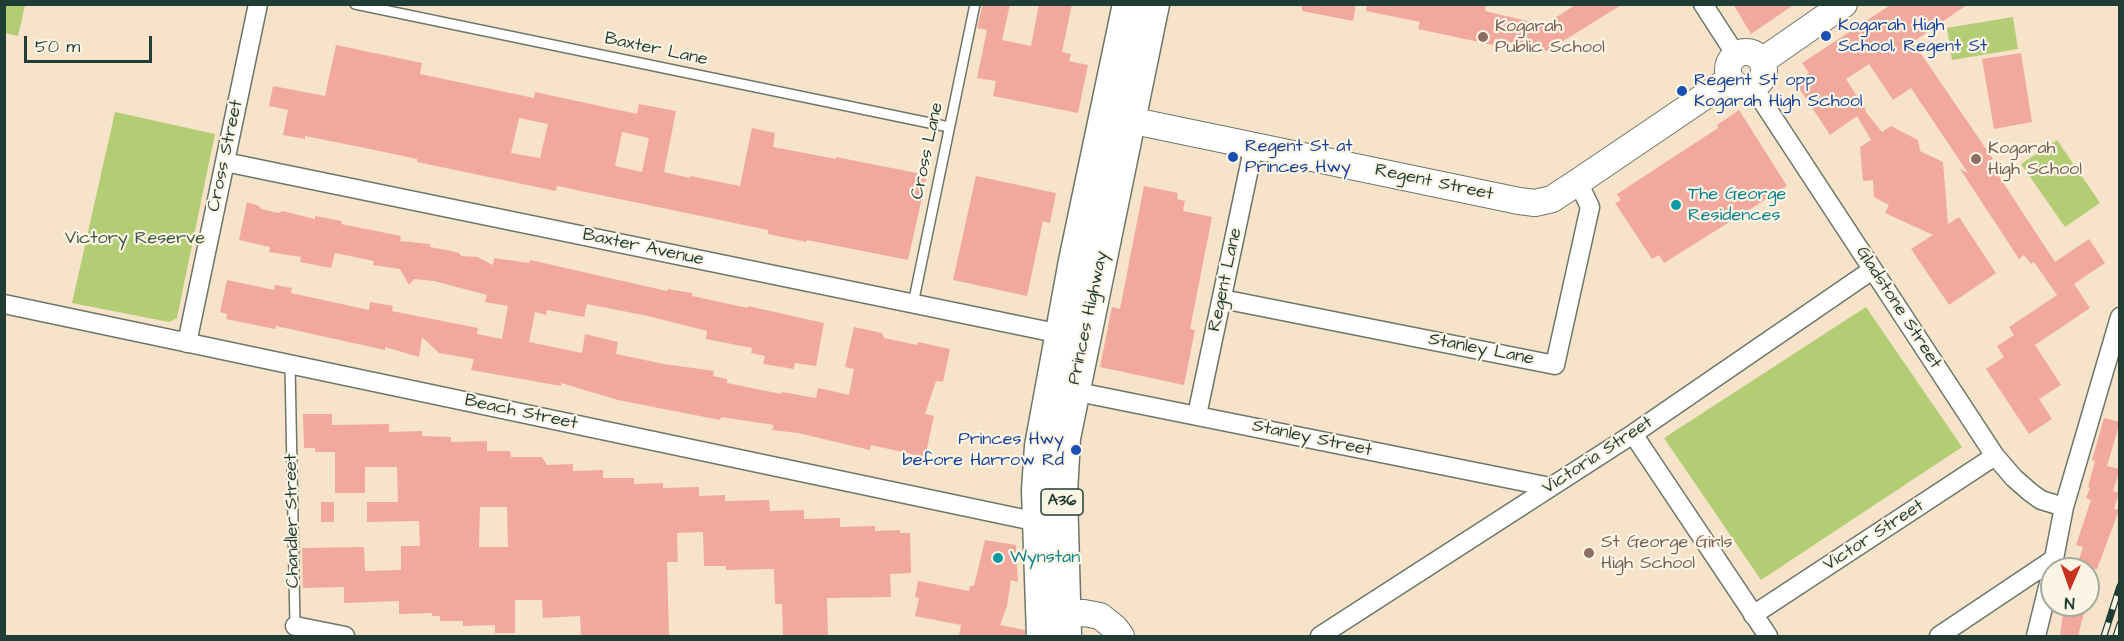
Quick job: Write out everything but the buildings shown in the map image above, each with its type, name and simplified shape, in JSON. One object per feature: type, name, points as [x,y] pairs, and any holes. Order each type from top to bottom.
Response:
[{"type":"highway","name":"Princes Highway","points":[[1054,625],[1065,438],[1118,118],[1128,4]]},
{"type":"highway","name":"Princes Highway","points":[[1054,625],[1038,522],[1040,446],[1061,334],[1118,118],[1154,4]]},
{"type":"main road","points":[[1740,73],[1759,83],[1764,73],[1762,61],[1844,4]]},
{"type":"main road","name":"Regent Street","points":[[1118,118],[1529,202],[1552,199],[1740,73]]},
{"type":"main road","points":[[1054,625],[1084,613],[1100,616],[1121,636]]},
{"type":"street","name":"Cross Street","points":[[187,343],[258,4]]},
{"type":"street","name":"Gladstone Street","points":[[1703,4],[1740,73],[1995,456],[2030,492],[2041,500],[2064,507]]},
{"type":"street","name":"Regent Lane","points":[[1197,415],[1254,146]]},
{"type":"street","name":"Baxter Avenue","points":[[225,162],[1061,334]]},
{"type":"street","name":"Stanley Lane","points":[[1222,298],[1555,365],[1590,207],[1578,182]]},
{"type":"street","name":"Victoria Street","points":[[1320,636],[1633,434],[1872,270]]},
{"type":"street","name":"Beach Street","points":[[4,304],[1038,522]]},
{"type":"street","points":[[2055,557],[2064,507],[2120,317]]},
{"type":"street","name":"Stanley Street","points":[[1074,391],[1550,488]]},
{"type":"street","points":[[1633,434],[1768,636]]},
{"type":"street","name":"Victor Street","points":[[1753,615],[1995,456]]},
{"type":"street","points":[[1939,636],[2040,574]]},
{"type":"street","points":[[2036,636],[2041,617]]},
{"type":"street","name":"Chandler Street","points":[[295,626],[345,636]]},
{"type":"lane","name":"Baxter Lane","points":[[355,4],[950,127]]},
{"type":"lane","name":"Cross Lane","points":[[913,304],[975,4]]},
{"type":"lane","name":"Chandler Street","points":[[291,364],[295,626]]},
{"type":"green space","points":[[5,4],[25,5],[18,36],[5,33]]},
{"type":"green space","points":[[2013,17],[2018,49],[1952,60],[1947,28]]},
{"type":"green space","name":"Victory Reserve","points":[[115,112],[215,134],[177,318],[169,322],[72,303]]},
{"type":"green space","points":[[2057,140],[2100,203],[2065,227],[2021,164]]},
{"type":"green space","points":[[1866,307],[1962,447],[1761,580],[1664,438]]},
{"type":"railway","points":[[2104,636],[2120,586]]},
{"type":"railway","points":[[2116,636],[2120,624]]},
{"type":"place","name":"Kogarah High School, Regent St","points":[[1826,36]]},
{"type":"place","name":"Kogarah Public School","points":[[1483,37]]},
{"type":"place","name":"Regent St opp Kogarah High School","points":[[1682,91]]},
{"type":"place","name":"Regent St at Princes Hwy","points":[[1233,157]]},
{"type":"place","name":"Kogarah High School","points":[[1976,159]]},
{"type":"place","name":"The George Residences","points":[[1676,205]]},
{"type":"place","name":"Princes Hwy before Harrow Rd","points":[[1076,450]]},
{"type":"place","name":"St George Girls High School","points":[[1589,553]]},
{"type":"place","name":"Wynstan","points":[[998,558]]}]
